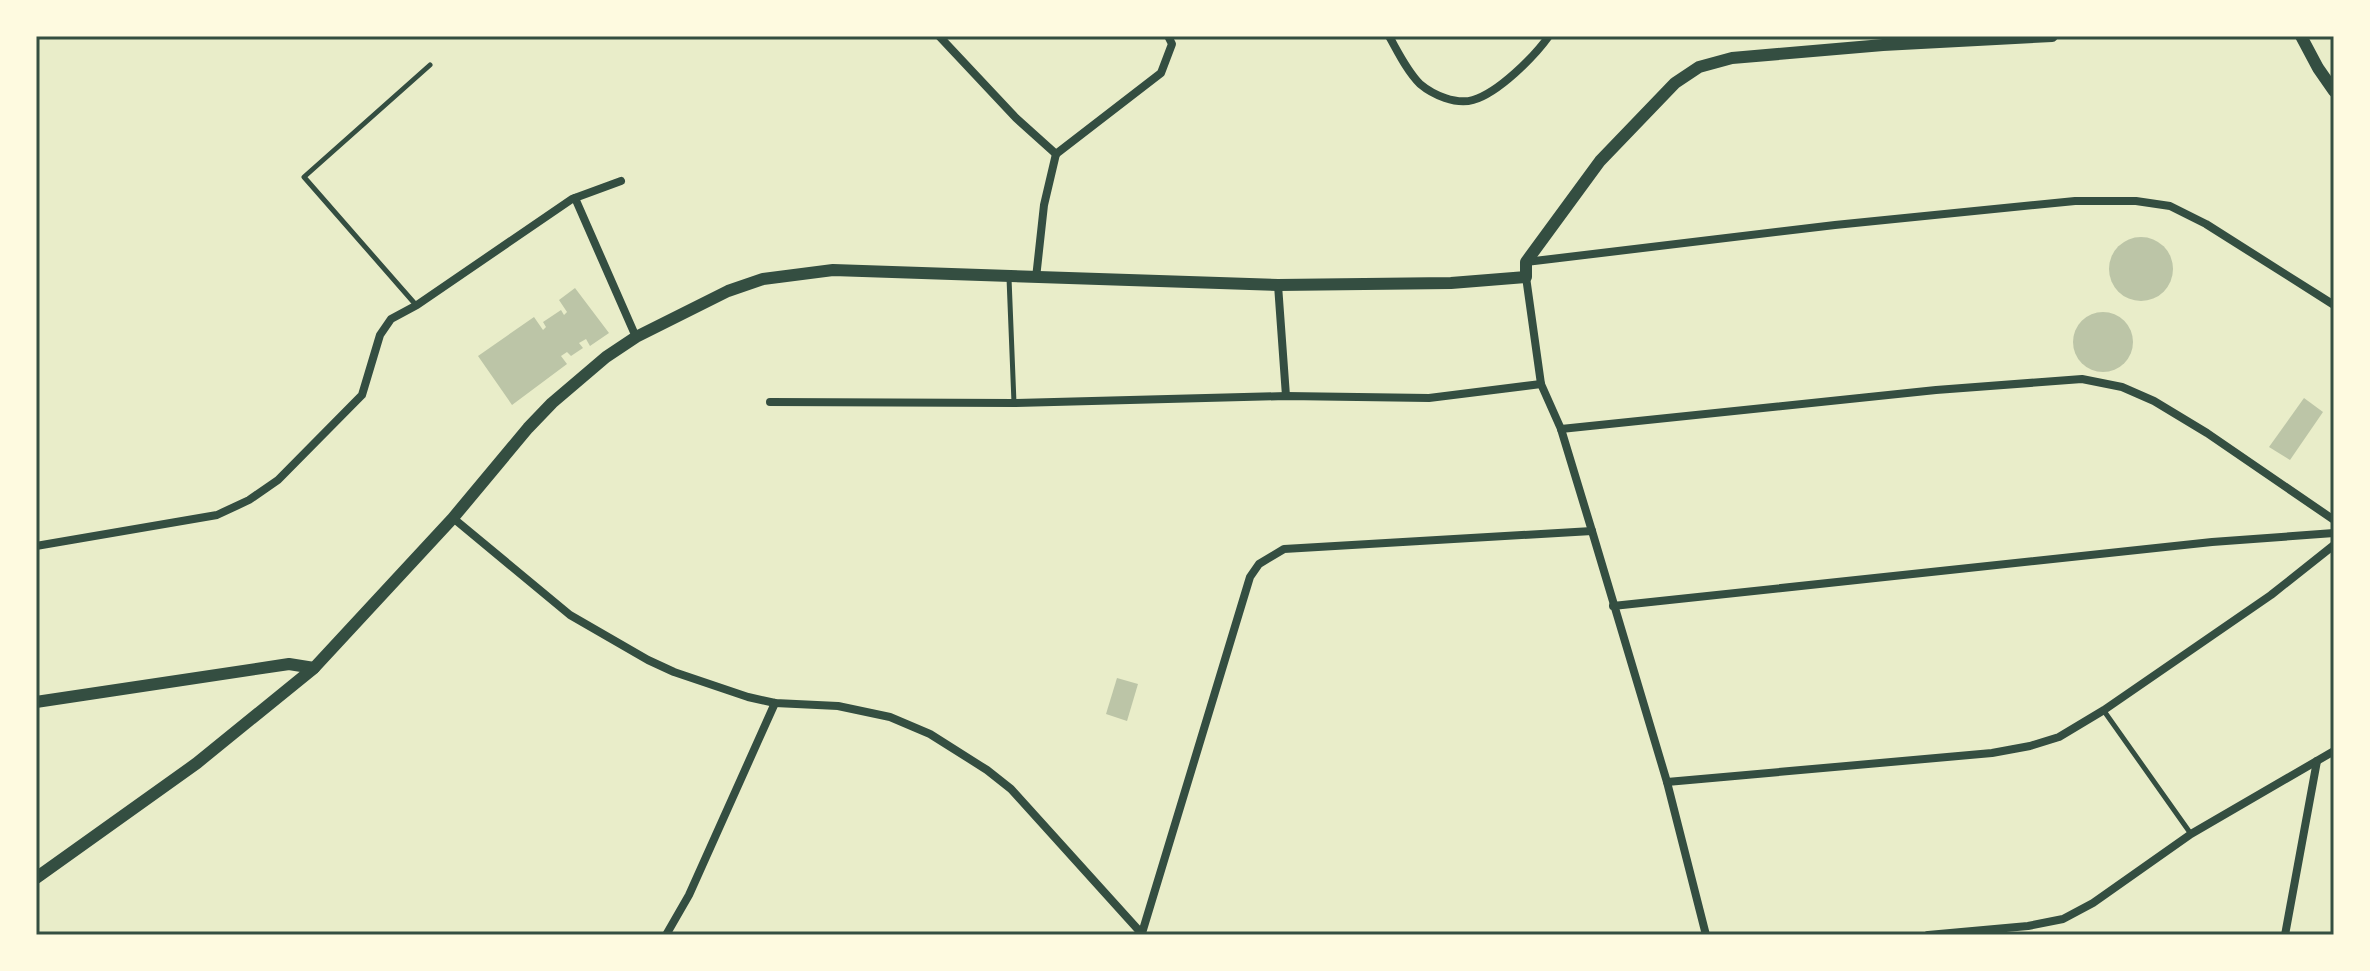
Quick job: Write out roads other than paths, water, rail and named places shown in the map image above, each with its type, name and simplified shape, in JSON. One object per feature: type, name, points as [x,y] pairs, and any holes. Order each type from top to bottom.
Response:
[{"type":"street","points":[[939,36],[1016,118],[1056,154]]},
{"type":"street","points":[[1036,278],[1044,205],[1056,154],[1161,73],[1172,44],[1168,36]]},
{"type":"street","points":[[1389,36],[1419,83],[1434,94],[1471,101],[1487,94],[1509,77],[1538,52],[1549,36]]},
{"type":"street","points":[[1706,935],[1667,782],[1592,531],[1561,429],[1541,384],[1526,262],[1609,150],[1675,83],[1699,67],[1732,58],[1883,45],[2052,36]]},
{"type":"street","points":[[2301,36],[2334,91]]},
{"type":"street","points":[[36,546],[201,519],[249,500],[278,480],[362,395],[380,335],[391,319],[417,305],[575,198],[621,181]]},
{"type":"street","points":[[575,198],[636,337]]},
{"type":"street","points":[[1526,262],[1835,225],[2075,201],[2136,201],[2170,206],[2206,224],[2334,305]]},
{"type":"street","points":[[36,878],[197,763],[314,668],[453,518],[552,403],[606,357],[636,337],[728,291],[763,279],[833,270],[1278,285],[1451,283],[1526,277]]},
{"type":"street","points":[[1278,285],[1286,396]]},
{"type":"street","points":[[1561,429],[1936,390],[2082,379],[2122,387],[2154,401],[2207,433],[2334,520]]},
{"type":"street","points":[[770,402],[1014,403],[1286,396],[1429,398],[1541,384]]},
{"type":"street","points":[[453,518],[570,615],[674,672],[775,703],[838,706],[890,717],[930,734],[987,770],[1029,807],[1142,934]]},
{"type":"street","points":[[1142,934],[1229,642],[1250,577],[1259,564],[1284,549],[1592,531]]},
{"type":"street","points":[[1613,606],[2212,542],[2334,533]]},
{"type":"street","points":[[1667,782],[1992,753],[2059,737],[2104,710],[2271,595],[2334,545]]},
{"type":"street","points":[[36,702],[289,664],[314,668]]},
{"type":"street","points":[[666,935],[689,895],[775,703]]},
{"type":"street","points":[[1928,935],[2028,926],[2063,919],[2093,903],[2191,834],[2334,751]]},
{"type":"street","points":[[2285,935],[2317,761]]},
{"type":"lane","points":[[417,305],[304,177],[430,65]]},
{"type":"lane","points":[[1009,277],[1014,403]]},
{"type":"lane","points":[[2104,710],[2191,834]]}]
